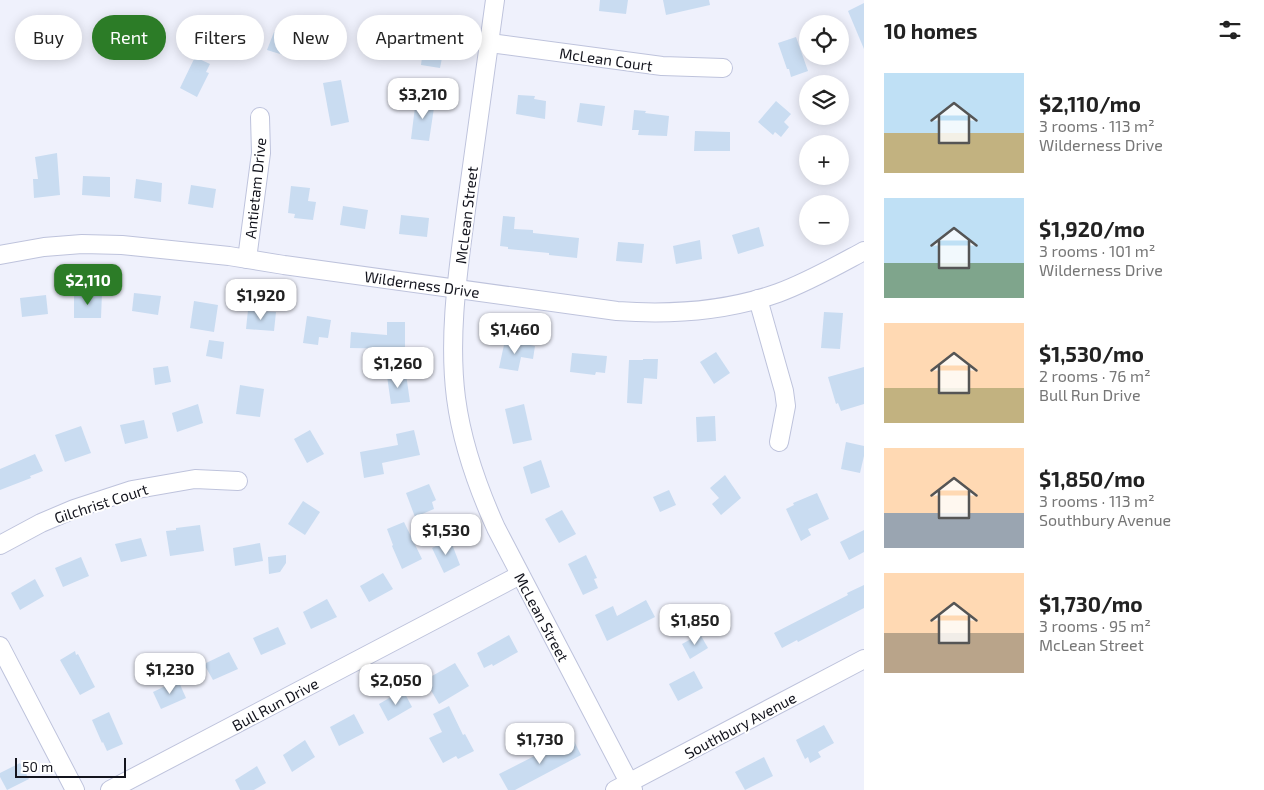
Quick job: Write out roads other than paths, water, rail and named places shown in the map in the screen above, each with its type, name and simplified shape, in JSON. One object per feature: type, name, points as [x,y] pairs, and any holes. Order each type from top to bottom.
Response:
[{"type":"street","name":"McLean Street","points":[[495,0],[452,340],[456,398],[470,463],[482,497],[626,788]]},
{"type":"street","name":"McLean Court","points":[[490,43],[662,66],[723,68]]},
{"type":"street","name":"Antietam Drive","points":[[247,259],[261,153],[260,117]]},
{"type":"street","name":"Wilderness Drive","points":[[0,255],[44,247],[82,244],[122,245],[247,259],[641,313],[706,309],[758,299],[780,292],[814,277],[864,251]]},
{"type":"street","points":[[758,299],[784,391],[786,406],[779,442]]},
{"type":"street","name":"Gilchrist Court","points":[[0,545],[74,509],[132,490],[195,479],[238,481]]},
{"type":"street","name":"Bull Run Drive","points":[[110,790],[520,576]]},
{"type":"street","points":[[0,646],[75,790]]},
{"type":"street","name":"Southbury Avenue","points":[[626,788],[864,659]]}]
